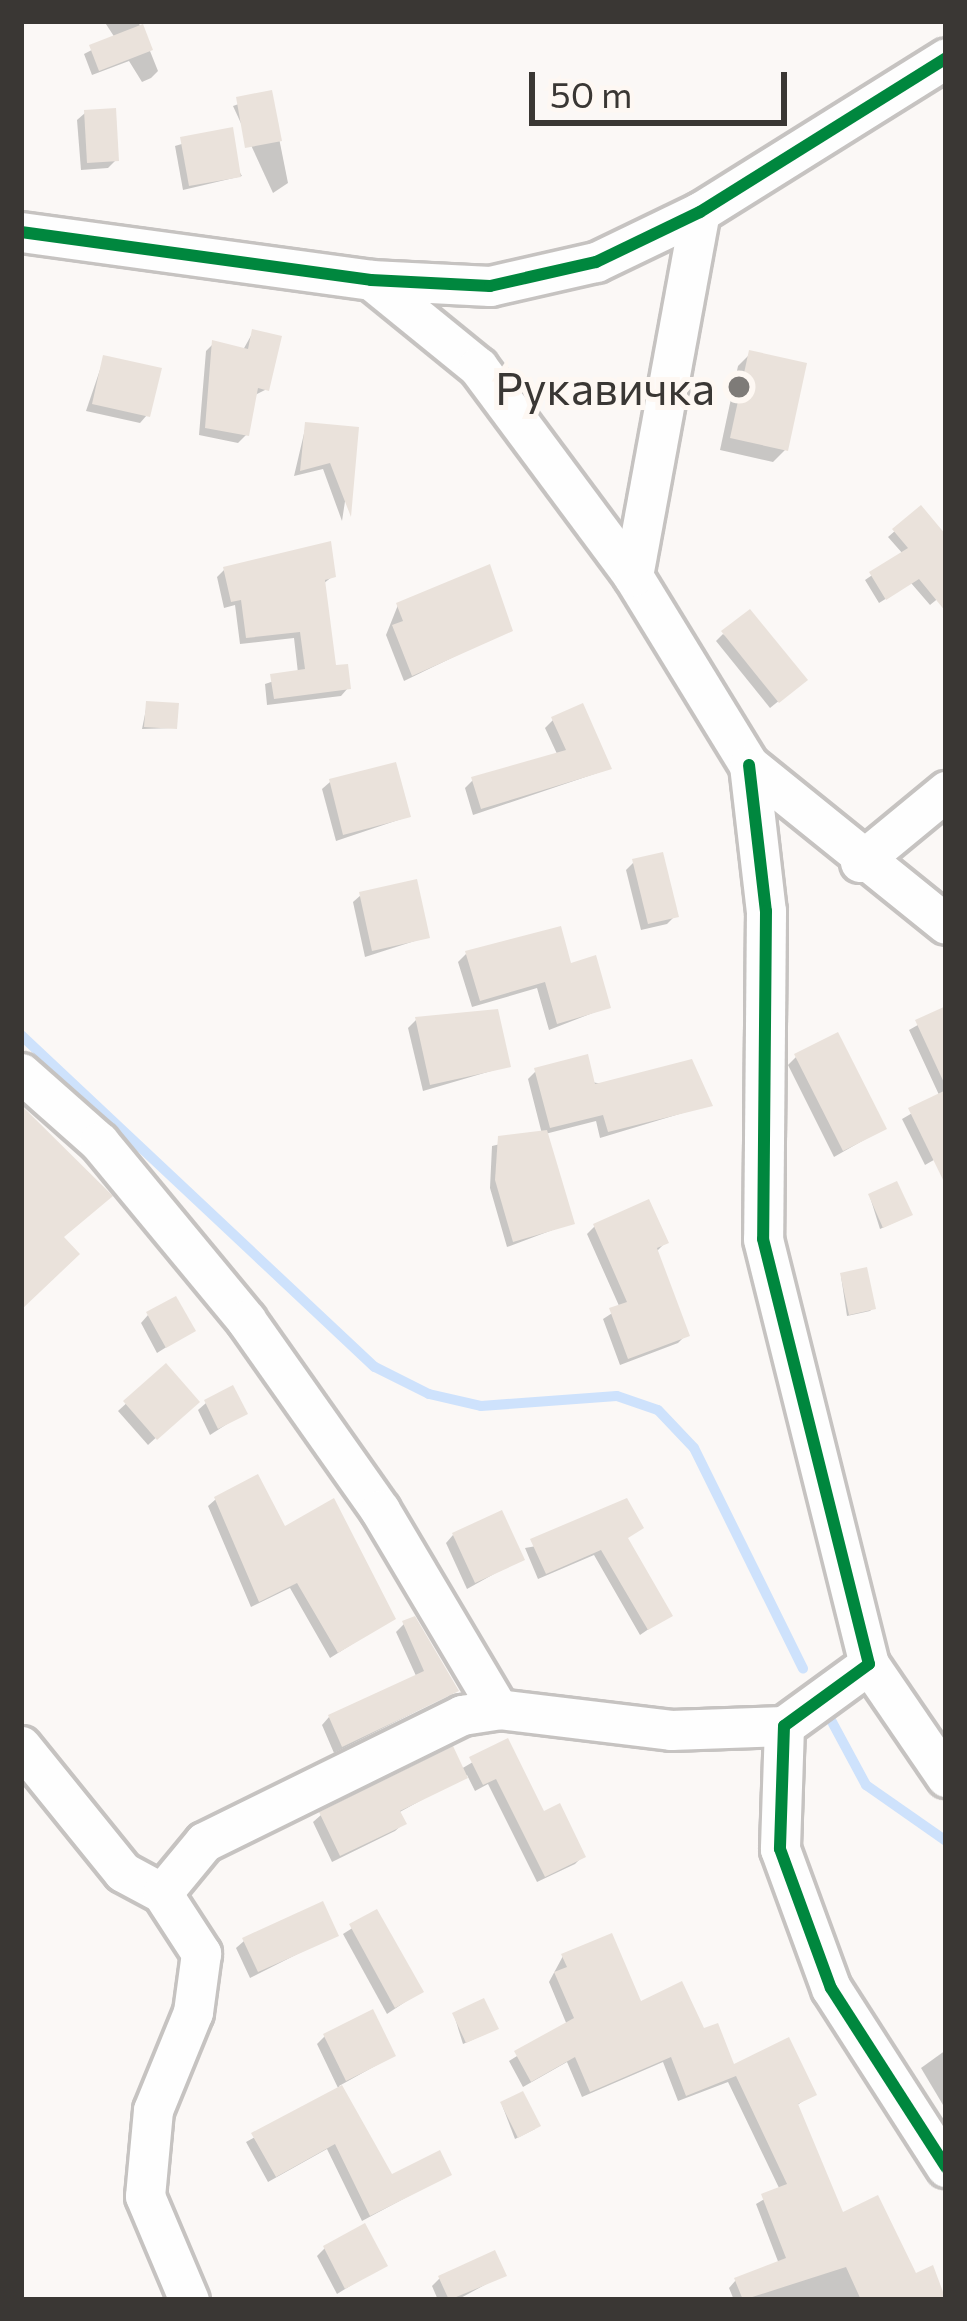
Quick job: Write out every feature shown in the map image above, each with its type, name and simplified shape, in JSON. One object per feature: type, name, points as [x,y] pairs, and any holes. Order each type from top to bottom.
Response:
[{"type":"street","points":[[21,232],[371,280],[490,286],[596,262],[700,212],[946,58]]},
{"type":"street","points":[[634,576],[700,212]]},
{"type":"street","points":[[371,280],[478,367],[634,576],[749,765],[860,862],[946,924]]},
{"type":"street","points":[[749,765],[766,911],[763,1240],[869,1664],[946,1778]]},
{"type":"street","points":[[860,862],[946,791]]},
{"type":"street","points":[[21,1073],[99,1142],[246,1320],[380,1510],[498,1708]]},
{"type":"street","points":[[162,1893],[181,1864],[231,1826],[462,1715],[498,1708],[671,1730],[784,1726],[869,1664]]},
{"type":"street","points":[[784,1726],[780,1849],[796,1908],[842,2007],[946,2167]]},
{"type":"street","points":[[21,1746],[123,1872],[162,1893],[201,1953],[193,2012],[153,2110],[145,2196],[189,2300]]},
{"type":"building","points":[[143,24],[153,50],[99,71],[89,45]]},
{"type":"building","points":[[272,90],[282,141],[245,148],[236,97]]},
{"type":"building","points":[[116,108],[119,161],[87,163],[84,110]]},
{"type":"building","points":[[233,127],[241,177],[189,186],[180,137]]},
{"type":"building","points":[[252,329],[282,336],[269,391],[258,388],[249,436],[205,428],[212,340],[248,349]]},
{"type":"building","points":[[749,350],[807,363],[788,451],[730,438]]},
{"type":"building","points":[[103,355],[162,368],[150,417],[92,404]]},
{"type":"building","points":[[305,422],[359,427],[351,517],[330,463],[300,471]]},
{"type":"building","points":[[921,505],[946,535],[946,612],[919,579],[886,600],[869,572],[908,548],[892,529]]},
{"type":"building","points":[[331,541],[336,577],[325,580],[336,665],[348,664],[351,689],[274,699],[270,674],[305,669],[300,632],[246,638],[241,600],[231,602],[223,567]]},
{"type":"building","points":[[490,564],[513,631],[412,676],[392,625],[403,621],[396,603]]},
{"type":"building","points":[[750,609],[808,680],[779,703],[721,631]]},
{"type":"building","points":[[146,701],[179,703],[177,729],[144,727]]},
{"type":"building","points":[[583,703],[612,769],[481,809],[471,777],[566,750],[551,717]]},
{"type":"building","points":[[396,762],[411,817],[343,835],[329,779]]},
{"type":"building","points":[[663,852],[679,917],[648,924],[632,859]]},
{"type":"building","points":[[417,879],[430,938],[372,951],[359,892]]},
{"type":"building","points":[[561,926],[571,963],[596,955],[611,1008],[557,1024],[545,982],[480,1001],[465,951]]},
{"type":"building","points":[[946,1006],[946,1087],[915,1020]]},
{"type":"building","points":[[498,1009],[511,1067],[430,1085],[415,1017]]},
{"type":"building","points":[[838,1032],[887,1129],[843,1151],[794,1054]]},
{"type":"building","points":[[588,1054],[595,1084],[692,1059],[713,1106],[608,1132],[603,1115],[550,1128],[534,1068]]},
{"type":"building","points":[[946,1090],[946,1186],[908,1108]]},
{"type":"building","points":[[21,1105],[113,1196],[64,1237],[80,1254],[21,1310]]},
{"type":"building","points":[[547,1130],[575,1224],[513,1242],[495,1180],[498,1136]]},
{"type":"building","points":[[897,1181],[913,1215],[883,1228],[868,1194]]},
{"type":"building","points":[[649,1199],[669,1243],[657,1248],[690,1336],[628,1359],[609,1308],[627,1302],[593,1224]]},
{"type":"building","points":[[867,1267],[876,1309],[849,1315],[840,1273]]},
{"type":"building","points":[[176,1296],[196,1331],[166,1348],[146,1312]]},
{"type":"building","points":[[166,1363],[200,1402],[157,1440],[123,1401]]},
{"type":"building","points":[[233,1385],[248,1414],[218,1429],[204,1400]]},
{"type":"building","points":[[258,1474],[285,1526],[334,1498],[396,1619],[338,1653],[297,1583],[259,1602],[214,1497]]},
{"type":"building","points":[[627,1498],[644,1528],[628,1538],[673,1616],[648,1630],[601,1550],[546,1574],[530,1539]]},
{"type":"building","points":[[502,1510],[525,1560],[475,1583],[452,1533]]},
{"type":"building","points":[[415,1616],[459,1691],[342,1747],[328,1715],[424,1671],[402,1621]]},
{"type":"building","points":[[508,1738],[544,1811],[560,1803],[586,1857],[545,1877],[496,1779],[483,1785],[469,1757]]},
{"type":"building","points":[[453,1746],[468,1778],[400,1811],[407,1824],[340,1856],[319,1812]]},
{"type":"building","points":[[323,1901],[339,1936],[258,1972],[242,1938]]},
{"type":"building","points":[[377,1909],[424,1992],[395,2008],[349,1924]]},
{"type":"building","points":[[612,1933],[641,2001],[682,1981],[704,2028],[718,2023],[734,2064],[789,2037],[817,2095],[798,2104],[843,2212],[878,2195],[916,2273],[933,2265],[946,2300],[861,2300],[846,2267],[743,2300],[734,2278],[786,2258],[761,2194],[787,2184],[736,2076],[686,2096],[671,2057],[590,2092],[575,2057],[531,2082],[514,2051],[574,2018],[554,1972],[567,1967],[561,1954]]},
{"type":"building","points":[[484,1998],[499,2029],[466,2043],[452,2013]]},
{"type":"building","points":[[373,2009],[396,2056],[346,2081],[323,2034]]},
{"type":"building","points":[[342,2085],[392,2174],[440,2150],[452,2175],[370,2216],[335,2144],[276,2177],[251,2133]]},
{"type":"building","points":[[523,2091],[541,2126],[518,2138],[500,2102]]},
{"type":"building","points":[[365,2223],[388,2266],[345,2289],[323,2246]]},
{"type":"building","points":[[495,2250],[507,2276],[449,2300],[438,2276]]},
{"type":"waterway","points":[[21,1035],[375,1367],[429,1394],[481,1406],[617,1396],[658,1410],[694,1448],[803,1669]]},
{"type":"waterway","points":[[831,1720],[866,1785],[946,1841]]},
{"type":"cycle path","points":[[21,232],[371,280],[490,286],[596,262],[700,212],[946,58]]},
{"type":"cycle path","points":[[749,765],[766,911],[763,1239],[869,1664],[784,1726],[780,1849],[831,1988],[946,2167]]},
{"type":"place","name":"Рукавичка","points":[[739,387]]}]
